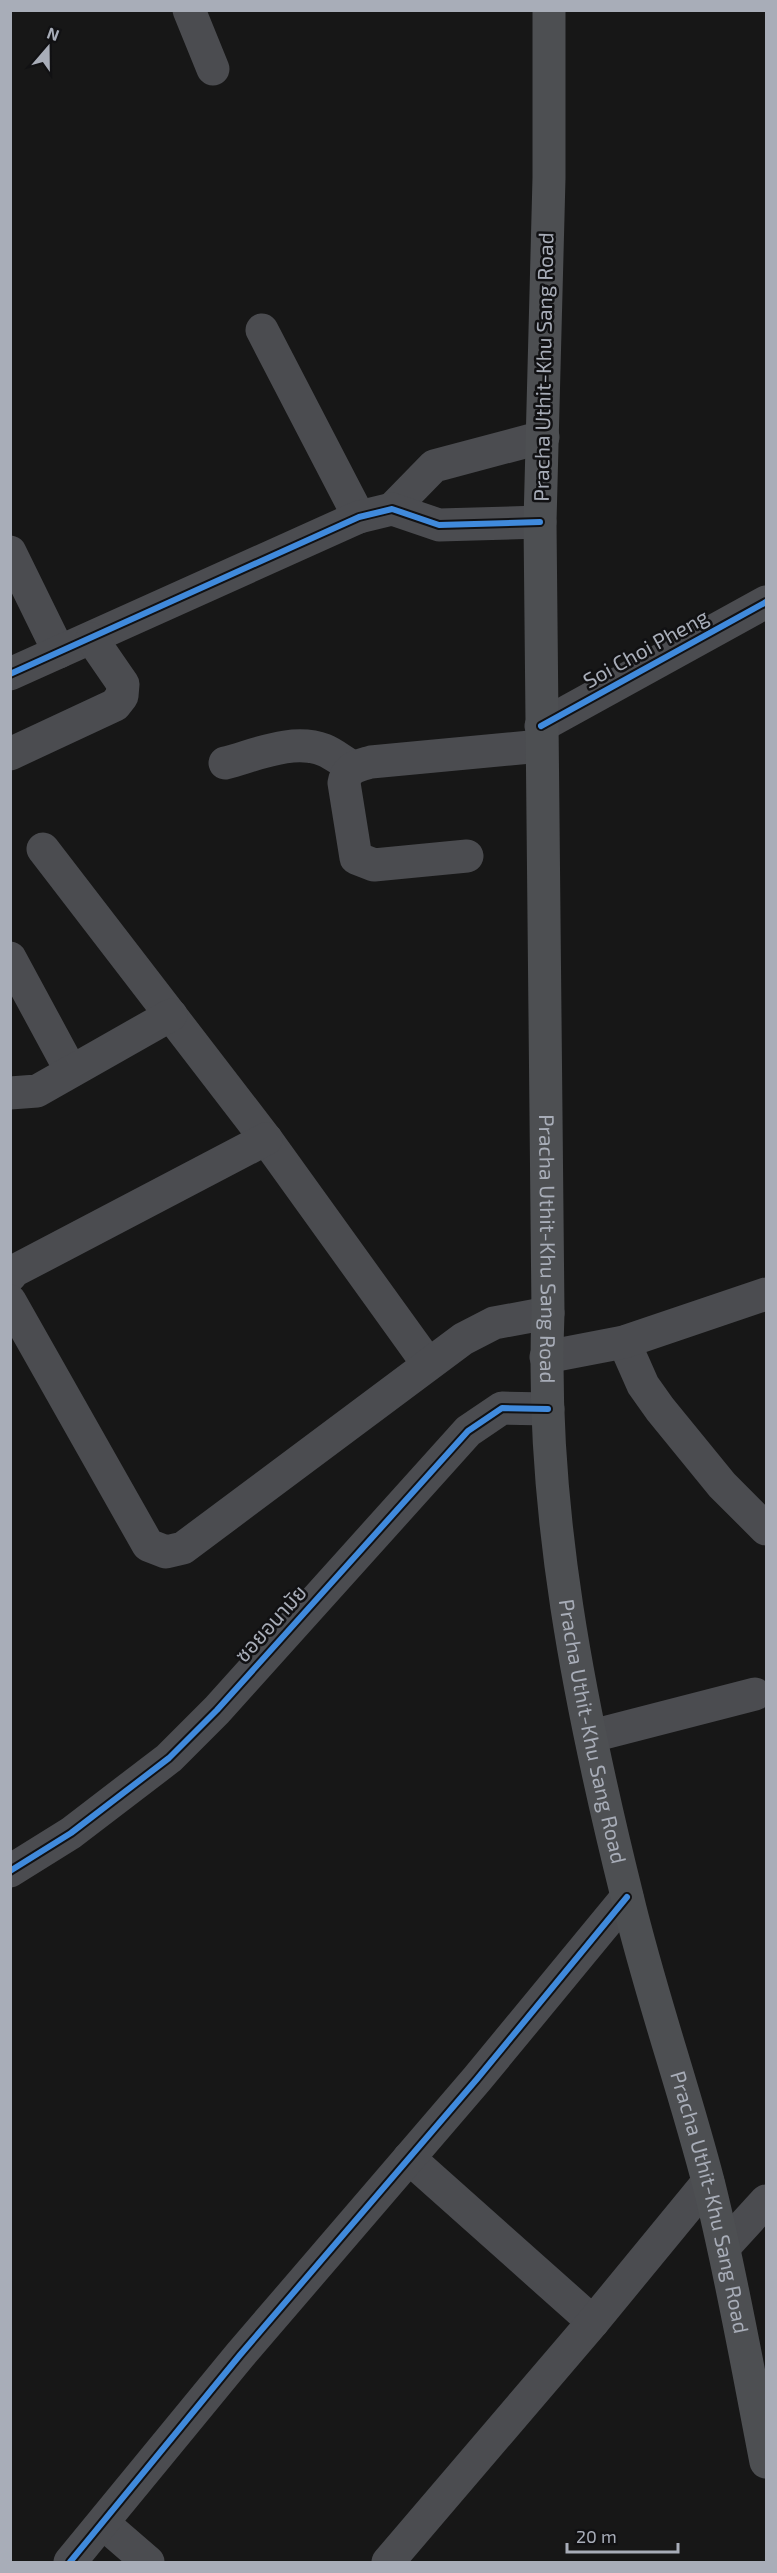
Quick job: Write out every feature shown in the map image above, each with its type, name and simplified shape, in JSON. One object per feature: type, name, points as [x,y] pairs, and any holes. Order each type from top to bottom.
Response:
[{"type":"main road","name":"Pracha Uthit-Khu Sang Road","points":[[549,10],[549,178],[540,522],[548,1313],[546,1357],[550,1469],[559,1549],[578,1674],[627,1897],[708,2182],[724,2247],[766,2462]]},
{"type":"street","points":[[189,10],[213,69]]},
{"type":"street","points":[[262,330],[359,517]]},
{"type":"street","points":[[10,674],[359,517],[392,509],[434,466],[543,437]]},
{"type":"street","points":[[392,509],[440,525],[540,522]]},
{"type":"street","points":[[10,552],[60,652]]},
{"type":"street","name":"Soi Choi Pheng","points":[[541,736],[766,602]]},
{"type":"street","points":[[10,754],[115,705],[122,696],[123,684],[92,639]]},
{"type":"street","points":[[467,856],[374,865],[356,858],[344,783],[346,774],[353,767],[371,762],[541,736]]},
{"type":"street","points":[[225,763],[280,748],[304,745],[324,750],[353,767]]},
{"type":"street","points":[[43,849],[266,1139],[428,1364]]},
{"type":"street","points":[[10,958],[71,1071]]},
{"type":"street","points":[[10,1093],[37,1090],[171,1015]]},
{"type":"street","points":[[10,1276],[14,1271],[266,1139]]},
{"type":"street","points":[[546,1357],[624,1342],[766,1294]]},
{"type":"street","points":[[10,1301],[148,1545],[166,1552],[183,1548],[463,1339],[494,1323],[548,1313]]},
{"type":"street","points":[[624,1342],[643,1385],[660,1409],[722,1485],[766,1528]]},
{"type":"street","name":"ซอยอนามัย","points":[[10,1871],[71,1833],[168,1758],[217,1710],[468,1431],[502,1408],[548,1409]]},
{"type":"street","points":[[592,1736],[755,1694]]},
{"type":"street","points":[[70,2562],[104,2524],[240,2355],[477,2079],[627,1897]]},
{"type":"street","points":[[409,2158],[593,2322]]},
{"type":"street","points":[[388,2562],[593,2322],[708,2182]]},
{"type":"street","points":[[724,2247],[766,2201]]},
{"type":"street","points":[[104,2524],[148,2562]]},
{"type":"cycle path","points":[[10,674],[359,517],[392,509],[439,525],[540,522]]},
{"type":"cycle path","points":[[541,726],[766,602]]},
{"type":"cycle path","points":[[10,1871],[71,1833],[169,1758],[217,1710],[468,1431],[502,1408],[548,1409]]},
{"type":"cycle path","points":[[70,2562],[240,2355],[477,2079],[627,1897]]}]
